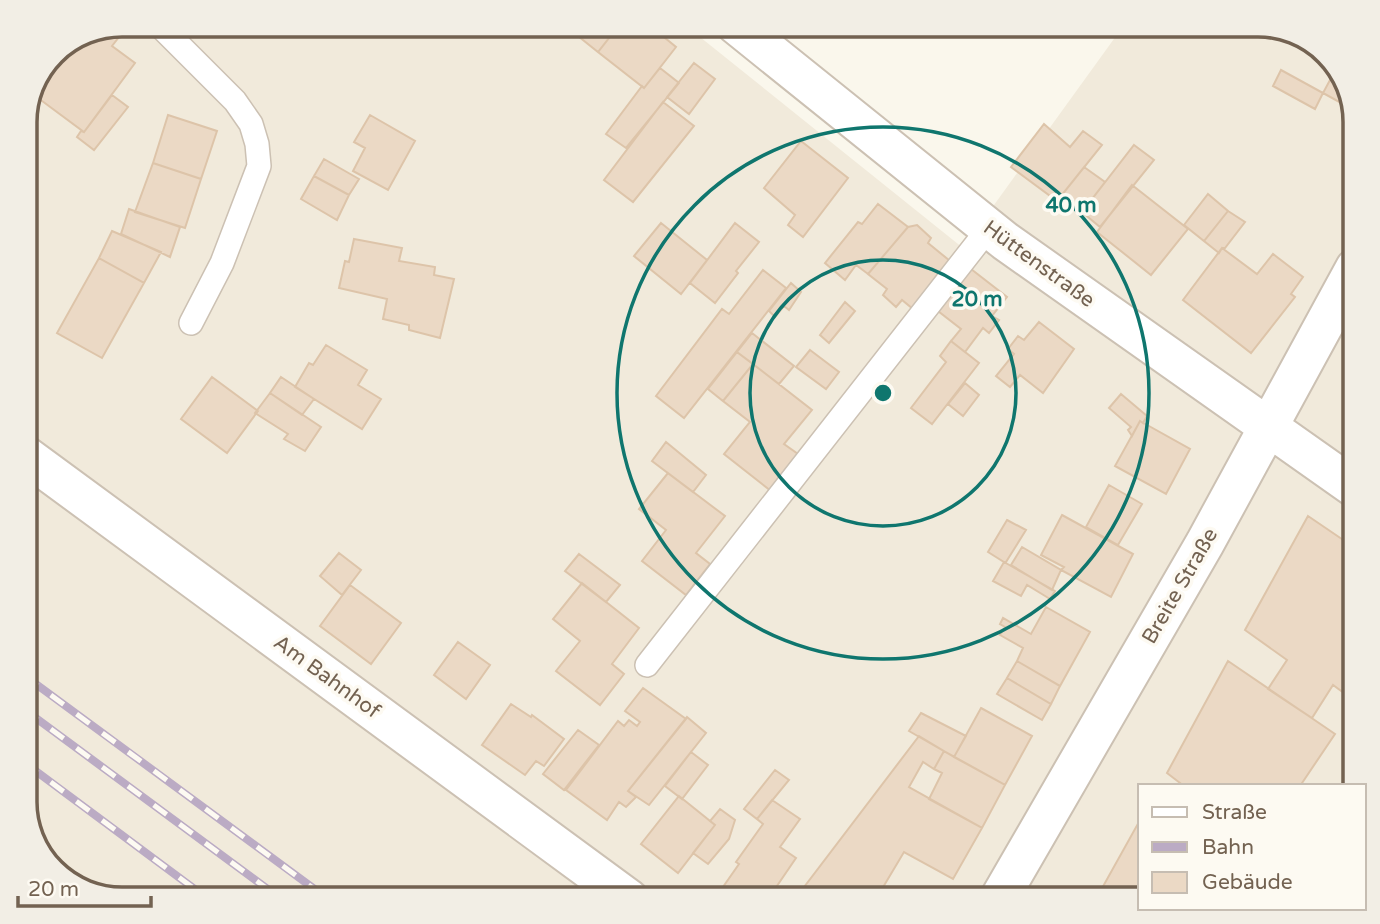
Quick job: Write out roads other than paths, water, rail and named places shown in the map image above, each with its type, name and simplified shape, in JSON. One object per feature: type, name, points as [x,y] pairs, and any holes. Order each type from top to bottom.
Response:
[{"type":"street","name":"Hüttenstraße","points":[[751,37],[989,228],[1343,479]]},
{"type":"street","name":"Breite Straße","points":[[1007,887],[1205,543],[1343,291]]},
{"type":"street","name":"Am Bahnhof","points":[[37,464],[611,887]]},
{"type":"lane","points":[[171,37],[235,101],[251,124],[257,144],[259,166],[222,263],[191,323]]},
{"type":"lane","points":[[647,665],[989,228]]},
{"type":"railway","points":[[37,685],[312,887]]},
{"type":"railway","points":[[37,719],[265,887]]},
{"type":"railway","points":[[37,772],[192,887]]}]
